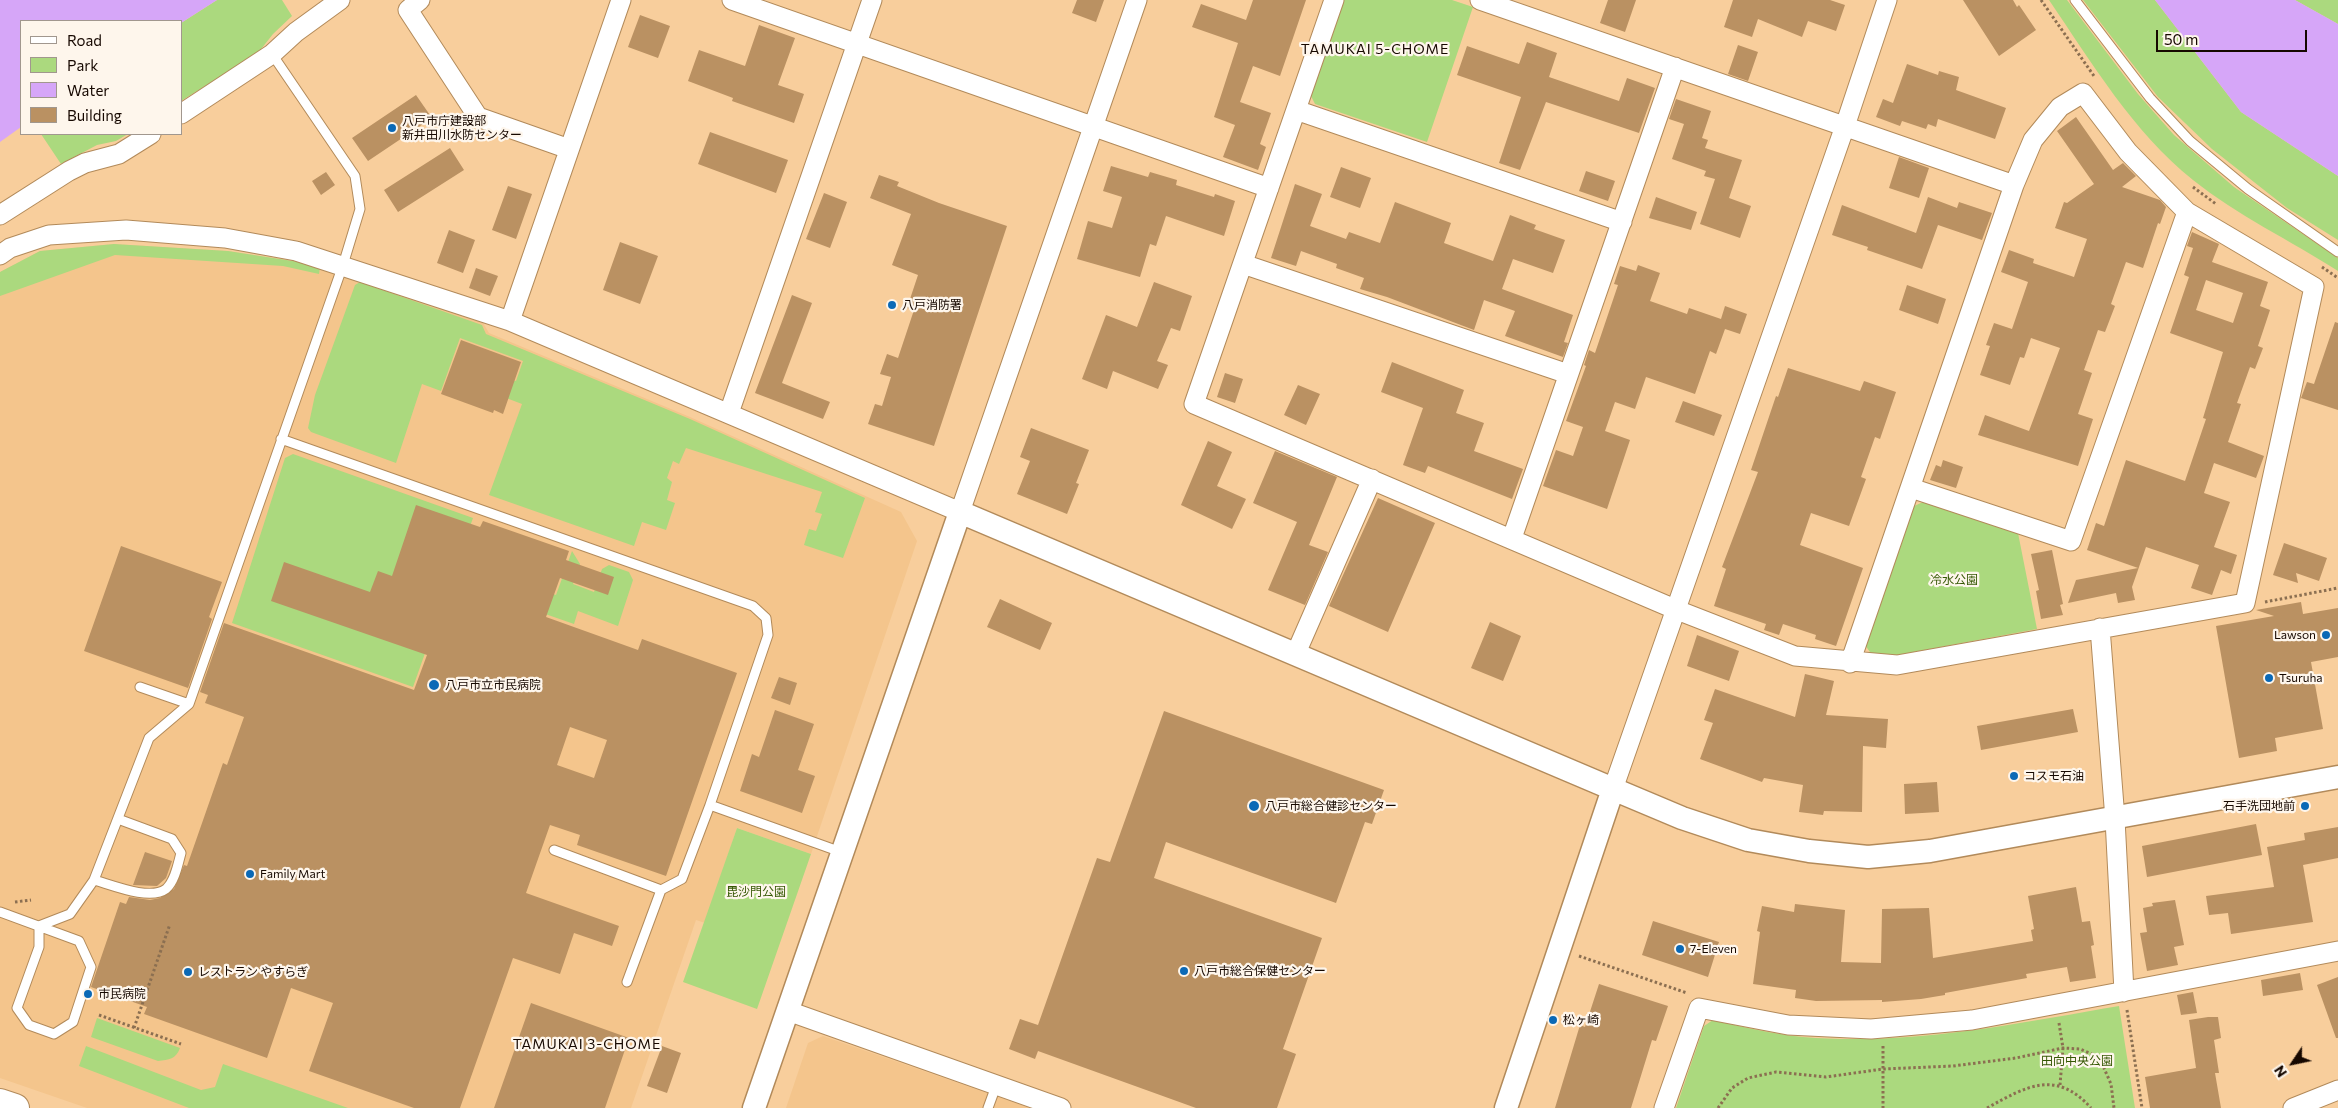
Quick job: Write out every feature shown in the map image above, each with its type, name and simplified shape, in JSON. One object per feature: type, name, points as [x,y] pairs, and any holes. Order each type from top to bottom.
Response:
[{"type":"main road","points":[[0,1102],[15,1108]]},
{"type":"street","points":[[182,113],[272,54],[296,32],[340,0]]},
{"type":"street","points":[[420,0],[408,10],[478,117],[569,149]]},
{"type":"street","points":[[510,321],[620,0]]},
{"type":"street","points":[[732,0],[1094,125],[1269,188]]},
{"type":"street","points":[[729,413],[872,0]]},
{"type":"street","points":[[754,1108],[1137,0]]},
{"type":"street","points":[[1334,0],[1194,404],[1677,610],[1795,656],[1850,663],[1897,665],[2244,603],[2314,287],[2187,212],[2128,152],[2083,93],[2060,107],[2033,140],[2014,185],[1850,663]]},
{"type":"street","points":[[1480,0],[2014,185]]},
{"type":"street","points":[[1506,1108],[1613,789],[1677,610],[1887,0]]},
{"type":"street","points":[[1512,538],[1675,67]]},
{"type":"street","points":[[1296,110],[1622,222]]},
{"type":"street","points":[[0,215],[69,171],[85,163],[119,154],[148,135]]},
{"type":"street","points":[[1911,488],[2071,541],[2187,212]]},
{"type":"street","points":[[0,255],[10,248],[49,235],[126,230],[226,238],[296,251],[343,265],[510,321],[1682,818],[1748,840],[1809,851],[1868,857],[1930,852],[2338,778]]},
{"type":"street","points":[[1243,264],[1568,374]]},
{"type":"street","points":[[1296,653],[1372,479]]},
{"type":"street","points":[[2100,628],[2115,818],[2124,992]]},
{"type":"street","points":[[1664,1108],[1699,1008],[1788,1025],[1882,1028],[1972,1020],[2338,951]]},
{"type":"street","points":[[788,1011],[1061,1108]]},
{"type":"street","points":[[2293,1108],[2338,1090]]},
{"type":"lane","points":[[2075,0],[2150,98],[2190,141],[2248,189],[2338,252]]},
{"type":"lane","points":[[39,926],[70,914],[94,880],[148,738],[189,704],[343,265],[360,210],[355,176],[272,54]]},
{"type":"lane","points":[[282,439],[753,606],[766,618],[768,635],[710,805],[682,879],[660,890],[627,982]]},
{"type":"lane","points":[[140,687],[189,704]]},
{"type":"lane","points":[[710,805],[841,852]]},
{"type":"lane","points":[[94,880],[150,895],[166,888],[176,873],[181,853],[172,839],[118,819]]},
{"type":"lane","points":[[554,850],[660,890]]},
{"type":"lane","points":[[0,912],[39,926],[79,941],[91,967],[73,1022],[54,1034],[29,1025],[17,1008],[39,946],[39,926]]},
{"type":"lane","points":[[988,1108],[996,1086]]},
{"type":"path","points":[[2041,0],[2095,78]]},
{"type":"path","points":[[2191,186],[2221,208]]},
{"type":"path","points":[[2317,264],[2338,278]]},
{"type":"path","points":[[2244,603],[2254,604],[2338,588]]},
{"type":"path","points":[[134,1028],[170,924]]},
{"type":"path","points":[[1577,955],[1695,996],[1699,1008]]},
{"type":"path","points":[[2124,992],[2142,1108]]},
{"type":"path","points":[[2056,1005],[2063,1048],[2060,1085]]},
{"type":"path","points":[[99,1015],[181,1044]]},
{"type":"path","points":[[1882,1028],[1883,1108]]},
{"type":"path","points":[[1718,1108],[1732,1088],[1748,1078],[1776,1072],[1826,1076],[1883,1070],[1953,1066],[2016,1058],[2063,1048],[2080,1049],[2099,1058],[2111,1084],[2114,1108]]},
{"type":"path","points":[[1987,1108],[2028,1088],[2046,1084],[2060,1085],[2079,1095],[2091,1108]]},
{"type":"shaded area","name":"八戸市立市民病院","points":[[114,244],[228,251],[312,264],[482,321],[489,333],[690,417],[901,512],[917,541],[811,854],[737,828],[705,923],[696,920],[631,1108],[87,1108],[0,1078],[0,272],[40,251]]},
{"type":"shaded area","points":[[823,1036],[1030,1108],[786,1108],[808,1043]]},
{"type":"green space","points":[[217,0],[282,0],[292,16],[273,34],[258,53],[182,100],[182,22]]},
{"type":"green space","points":[[1344,0],[1452,0],[1473,7],[1427,142],[1315,104],[1311,96]]},
{"type":"green space","points":[[2049,0],[2067,0],[2138,94],[2174,135],[2234,187],[2338,258],[2338,271],[2228,205],[2193,180],[2171,161],[2132,119]]},
{"type":"green space","points":[[2083,0],[2155,0],[2241,112],[2338,176],[2338,240],[2287,208],[2212,149],[2158,97]]},
{"type":"green space","points":[[2295,0],[2338,0],[2338,24]]},
{"type":"green space","points":[[42,135],[126,135],[116,141],[97,145],[61,164]]},
{"type":"green space","points":[[114,244],[228,251],[312,264],[320,267],[319,274],[283,266],[115,255],[0,296],[0,272],[40,251]]},
{"type":"green space","points":[[360,282],[482,325],[486,334],[690,419],[865,498],[843,558],[804,545],[809,529],[816,531],[822,514],[815,512],[822,492],[686,448],[679,464],[673,461],[667,478],[672,482],[667,500],[675,503],[666,530],[642,522],[634,546],[489,495],[522,404],[501,396],[508,379],[516,381],[523,361],[460,338],[441,391],[422,384],[396,463],[311,432],[308,428],[315,395],[355,285]]},
{"type":"green space","points":[[293,454],[473,518],[413,687],[232,623],[285,458]]},
{"type":"green space","name":"冷水公園","points":[[1923,502],[2018,533],[2037,629],[1887,657],[1872,655],[1865,645],[1912,507]]},
{"type":"green space","points":[[572,551],[580,564],[573,584],[594,592],[602,569],[609,565],[629,572],[633,580],[618,626],[578,611],[574,624],[462,585],[469,564],[556,595]]},
{"type":"green space","name":"毘沙門公園","points":[[737,828],[811,854],[757,1009],[683,982]]},
{"type":"green space","name":"田向中央公園","points":[[2119,1006],[2135,1108],[1676,1108],[1704,1026],[1713,1020],[1803,1037],[1883,1038],[1962,1032]]},
{"type":"green space","points":[[97,1018],[180,1048],[172,1058],[158,1061],[91,1037]]},
{"type":"green space","points":[[86,1046],[201,1090],[215,1087],[223,1064],[348,1108],[189,1108],[79,1066]]},
{"type":"water","points":[[0,0],[217,0],[182,22],[182,20],[20,20],[20,128],[0,142]]},
{"type":"water","points":[[2155,0],[2295,0],[2338,24],[2338,176],[2241,112]]},
{"type":"building","points":[[1077,0],[1104,0],[1096,22],[1072,13]]},
{"type":"building","points":[[1253,0],[1306,0],[1280,76],[1253,66],[1240,102],[1271,113],[1260,144],[1266,147],[1258,170],[1223,157],[1235,125],[1214,117],[1238,43],[1192,27],[1201,4],[1246,20]]},
{"type":"building","points":[[1608,0],[1636,0],[1625,32],[1600,23]]},
{"type":"building","points":[[1733,0],[1830,0],[1845,5],[1836,31],[1808,21],[1802,37],[1758,19],[1752,37],[1724,27]]},
{"type":"building","points":[[1963,0],[2013,0],[2017,7],[2019,5],[2036,30],[1999,56]]},
{"type":"building","points":[[640,15],[670,26],[658,58],[628,47]]},
{"type":"building","points":[[759,25],[795,38],[778,85],[804,94],[794,123],[732,101],[733,98],[688,81],[699,50],[745,66]]},
{"type":"building","points":[[1527,42],[1557,53],[1549,77],[1619,101],[1627,78],[1655,88],[1639,133],[1546,102],[1520,170],[1499,163],[1521,97],[1457,75],[1467,46],[1519,64]]},
{"type":"building","points":[[1738,45],[1758,52],[1748,81],[1728,74]]},
{"type":"building","points":[[1907,64],[1938,75],[1939,71],[1959,77],[1956,90],[2006,108],[1995,139],[1938,119],[1936,127],[1928,124],[1926,129],[1902,121],[1900,126],[1876,117],[1883,99],[1893,103]]},
{"type":"building","name":"八戸市庁建設部 新井田川水防センター","points":[[416,95],[432,118],[368,161],[352,138]]},
{"type":"building","points":[[1676,99],[1711,111],[1702,138],[1708,140],[1705,148],[1742,160],[1729,198],[1751,206],[1740,238],[1700,224],[1715,179],[1704,176],[1706,171],[1672,159],[1684,124],[1669,119]]},
{"type":"building","points":[[2076,117],[2113,170],[2123,163],[2136,176],[2122,187],[2160,200],[2166,207],[2160,224],[2158,223],[2143,268],[2126,262],[2111,304],[2115,306],[2105,332],[2098,330],[2084,370],[2092,373],[2078,414],[2093,419],[2078,466],[1978,435],[1985,415],[2029,431],[2060,348],[2031,338],[2024,358],[2020,357],[2010,385],[1980,375],[1990,346],[1986,345],[1994,323],[2012,329],[2028,282],[2001,272],[2009,250],[2034,259],[2033,263],[2074,277],[2087,239],[2055,228],[2064,202],[2067,203],[2094,184],[2057,131]]},
{"type":"building","points":[[710,132],[788,160],[776,193],[698,164]]},
{"type":"building","points":[[450,148],[464,170],[398,212],[384,190]]},
{"type":"building","points":[[1899,157],[1929,168],[1919,198],[1889,188]]},
{"type":"building","points":[[1111,166],[1148,177],[1150,172],[1177,180],[1176,185],[1214,197],[1215,194],[1235,201],[1224,236],[1166,216],[1156,246],[1150,244],[1140,277],[1077,259],[1088,221],[1112,228],[1122,197],[1103,191]]},
{"type":"building","points":[[1341,167],[1371,178],[1360,208],[1330,197]]},
{"type":"building","points":[[1586,171],[1615,181],[1608,201],[1579,191]]},
{"type":"building","points":[[326,172],[335,185],[321,195],[312,181]]},
{"type":"building","points":[[879,175],[899,182],[897,186],[939,203],[1007,226],[934,446],[868,424],[875,404],[882,406],[891,377],[880,374],[887,354],[898,358],[914,310],[907,308],[918,275],[892,265],[911,214],[870,198]]},
{"type":"building","points":[[1295,184],[1322,194],[1310,226],[1346,239],[1349,232],[1380,243],[1395,202],[1451,223],[1444,243],[1493,261],[1510,215],[1536,225],[1534,229],[1565,240],[1553,273],[1513,259],[1502,289],[1573,315],[1564,342],[1568,343],[1563,357],[1505,336],[1515,311],[1484,300],[1474,330],[1387,297],[1360,289],[1364,278],[1336,268],[1337,264],[1301,251],[1296,266],[1271,258]]},
{"type":"building","points":[[508,186],[532,194],[516,239],[492,230]]},
{"type":"building","points":[[824,193],[847,202],[830,248],[806,239]]},
{"type":"building","points":[[1656,197],[1697,212],[1691,230],[1649,218]]},
{"type":"building","points":[[1928,197],[1957,208],[1959,202],[1992,213],[1982,240],[1938,225],[1922,269],[1867,250],[1868,247],[1832,235],[1842,205],[1916,233]]},
{"type":"building","points":[[449,230],[475,240],[463,273],[437,263]]},
{"type":"building","points":[[2192,232],[2219,244],[2212,262],[2268,282],[2260,306],[2270,310],[2258,346],[2263,348],[2255,369],[2250,367],[2237,403],[2241,404],[2228,442],[2264,456],[2256,478],[2214,463],[2204,493],[2230,502],[2214,547],[2237,555],[2231,574],[2221,570],[2212,595],[2191,588],[2199,565],[2146,547],[2132,587],[2135,600],[2118,603],[2116,593],[2068,603],[2076,580],[2138,568],[2087,550],[2096,523],[2104,526],[2126,460],[2185,481],[2206,419],[2203,418],[2223,352],[2170,333],[2189,277],[2184,275],[2193,248],[2187,246]],"holes":[[[2206,280],[2243,293],[2233,323],[2196,310]]]},
{"type":"building","points":[[620,242],[658,256],[640,304],[603,290]]},
{"type":"building","points":[[1638,265],[1660,273],[1650,301],[1687,314],[1689,308],[1721,319],[1725,306],[1747,314],[1740,334],[1725,329],[1716,354],[1710,351],[1695,394],[1646,377],[1635,409],[1615,402],[1605,431],[1630,440],[1607,509],[1543,486],[1556,450],[1573,456],[1583,427],[1566,421],[1586,366],[1584,365],[1589,350],[1595,353],[1618,285],[1614,284],[1620,266],[1636,271]]},
{"type":"building","points":[[476,268],[498,276],[490,296],[469,288]]},
{"type":"building","points":[[1154,282],[1192,296],[1180,331],[1171,328],[1157,361],[1168,365],[1158,389],[1113,371],[1107,389],[1082,379],[1106,315],[1137,327]]},
{"type":"building","points":[[1907,285],[1946,299],[1938,324],[1899,310]]},
{"type":"building","points":[[792,295],[812,303],[782,383],[830,402],[823,419],[755,393]]},
{"type":"building","points":[[2335,322],[2338,323],[2338,410],[2301,398],[2307,382],[2314,384]]},
{"type":"building","points":[[461,340],[521,362],[503,414],[494,410],[493,413],[441,394]]},
{"type":"building","points":[[1392,362],[1464,390],[1456,413],[1484,423],[1474,451],[1523,469],[1512,499],[1428,466],[1425,473],[1403,465],[1423,408],[1381,392]]},
{"type":"building","points":[[1788,368],[1860,391],[1864,381],[1896,392],[1880,439],[1875,437],[1861,477],[1866,479],[1849,526],[1811,513],[1800,545],[1863,568],[1836,646],[1815,639],[1816,635],[1783,624],[1779,635],[1764,630],[1766,624],[1714,606],[1726,569],[1722,567],[1758,472],[1751,470],[1776,396],[1778,397]]},
{"type":"building","points":[[1225,373],[1243,379],[1235,403],[1217,397]]},
{"type":"building","points":[[1298,385],[1320,394],[1306,425],[1284,415]]},
{"type":"building","points":[[1683,401],[1722,415],[1714,436],[1675,422]]},
{"type":"building","points":[[1031,428],[1089,450],[1076,483],[1079,484],[1067,514],[1017,494],[1030,461],[1020,457]]},
{"type":"building","points":[[1208,441],[1232,452],[1217,486],[1246,499],[1232,529],[1181,505]]},
{"type":"building","points":[[1275,451],[1337,477],[1309,545],[1328,552],[1305,605],[1268,590],[1297,522],[1253,503]]},
{"type":"building","points":[[1943,460],[1963,467],[1956,488],[1930,480],[1936,465],[1941,467]]},
{"type":"building","points":[[1378,498],[1435,523],[1388,632],[1329,606]]},
{"type":"building","name":"八戸市立市民病院","points":[[416,505],[480,527],[483,521],[569,551],[566,560],[614,577],[608,595],[560,578],[546,617],[638,650],[642,639],[737,673],[666,876],[577,845],[580,835],[550,825],[526,893],[619,926],[612,946],[574,933],[560,974],[513,958],[460,1108],[414,1108],[309,1071],[333,1003],[291,988],[267,1058],[144,1014],[147,1007],[91,987],[120,902],[126,904],[129,897],[150,900],[160,898],[174,889],[184,865],[187,866],[223,763],[227,765],[244,717],[205,703],[208,695],[200,692],[224,623],[414,690],[427,655],[271,601],[284,562],[370,592],[378,571],[392,576]],"holes":[[[570,727],[607,740],[594,778],[557,765]]]},
{"type":"building","points":[[2284,543],[2327,558],[2319,581],[2296,573],[2298,583],[2273,575]]},
{"type":"building","points":[[121,546],[222,582],[209,617],[212,619],[188,688],[84,651]]},
{"type":"building","points":[[2052,550],[2063,604],[2060,605],[2063,615],[2041,619],[2036,591],[2039,590],[2031,554]]},
{"type":"building","points":[[1000,599],[1052,623],[1040,650],[987,627]]},
{"type":"building","name":"Tsuruha","points":[[2301,602],[2303,614],[2338,608],[2338,657],[2311,662],[2323,729],[2275,738],[2277,751],[2239,758],[2216,626],[2274,616],[2256,610]]},
{"type":"building","points":[[1490,622],[1521,636],[1503,681],[1471,668]]},
{"type":"building","points":[[1697,635],[1739,651],[1729,681],[1687,666]]},
{"type":"building","points":[[1805,674],[1834,681],[1826,715],[1888,719],[1886,748],[1863,746],[1862,812],[1824,811],[1823,815],[1799,812],[1803,785],[1764,778],[1762,782],[1700,759],[1713,723],[1704,720],[1715,689],[1795,717]]},
{"type":"building","points":[[779,677],[797,683],[790,705],[771,698]]},
{"type":"building","points":[[2073,709],[2078,732],[1981,750],[1977,726]]},
{"type":"building","points":[[775,710],[814,724],[798,770],[815,776],[802,813],[740,791],[752,754],[759,757]]},
{"type":"building","points":[[1164,711],[1384,790],[1372,824],[1365,822],[1336,903],[1166,842],[1154,878],[1322,938],[1283,1049],[1296,1054],[1277,1108],[1196,1108],[1038,1051],[1035,1059],[1009,1049],[1020,1019],[1038,1025],[1097,858],[1110,862]]},
{"type":"building","points":[[1937,782],[1939,812],[1905,814],[1904,784]]},
{"type":"building","points":[[2256,824],[2262,855],[2147,877],[2142,846]]},
{"type":"building","points":[[2338,827],[2338,858],[2303,865],[2313,922],[2231,934],[2228,913],[2209,915],[2206,896],[2274,887],[2267,847],[2305,840],[2304,833]]},
{"type":"building","points":[[145,852],[172,861],[166,878],[157,886],[133,885]]},
{"type":"building","points":[[2076,887],[2082,922],[2090,921],[2094,945],[2091,946],[2096,978],[2070,982],[2067,967],[2026,974],[2027,978],[1945,993],[1945,995],[1882,1002],[1882,1000],[1816,1001],[1795,998],[1796,990],[1753,984],[1760,932],[1757,931],[1762,906],[1794,912],[1795,904],[1845,910],[1841,962],[1881,963],[1882,909],[1929,908],[1933,958],[2033,941],[2031,930],[2034,929],[2028,896]]},
{"type":"building","points":[[2175,900],[2184,945],[2174,947],[2178,965],[2147,971],[2140,933],[2147,932],[2143,908],[2153,906],[2152,903]]},
{"type":"building","name":"7-Eleven","points":[[1653,921],[1719,942],[1708,977],[1642,955]]},
{"type":"building","points":[[2300,973],[2303,990],[2263,996],[2261,980]]},
{"type":"building","points":[[2338,977],[2338,1038],[2336,1038],[2317,985]]},
{"type":"building","points":[[1599,984],[1668,1006],[1656,1041],[1652,1040],[1631,1108],[1555,1108],[1580,1025],[1585,1027]]},
{"type":"building","points":[[2193,992],[2197,1013],[2181,1015],[2177,995]]},
{"type":"building","points":[[531,1003],[629,1038],[605,1108],[494,1108]]},
{"type":"building","points":[[2218,1017],[2221,1038],[2214,1040],[2219,1073],[2215,1073],[2221,1108],[2150,1108],[2145,1077],[2196,1068],[2189,1020]]},
{"type":"building","points":[[662,1046],[681,1053],[667,1093],[647,1086]]},
{"type":"place","name":"八戸市庁建設部 新井田川水防センター","points":[[392,128]]},
{"type":"place","name":"八戸消防署","points":[[892,305]]},
{"type":"place","name":"Lawson","points":[[2326,635]]},
{"type":"place","name":"Tsuruha","points":[[2269,678]]},
{"type":"place","name":"八戸市立市民病院","points":[[434,685]]},
{"type":"place","name":"コスモ石油","points":[[2014,776]]},
{"type":"place","name":"八戸市総合健診センター","points":[[1254,806]]},
{"type":"place","name":"石手洗団地前","points":[[2305,806]]},
{"type":"place","name":"Family Mart","points":[[250,874]]},
{"type":"place","name":"7-Eleven","points":[[1680,949]]},
{"type":"place","name":"八戸市総合保健センター","points":[[1184,971]]},
{"type":"place","name":"レストラン やすらぎ","points":[[188,972]]},
{"type":"place","name":"市民病院","points":[[88,994]]},
{"type":"place","name":"松ヶ崎","points":[[1553,1020]]},
{"type":"district","name":"TAMUKAI 5-CHOME","points":[[1375,49]]},
{"type":"district","name":"TAMUKAI 3-CHOME","points":[[587,1044]]}]
